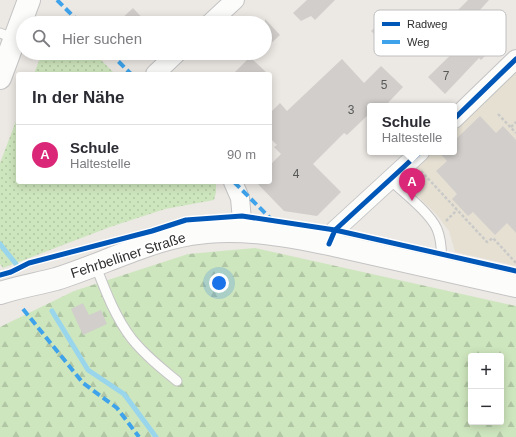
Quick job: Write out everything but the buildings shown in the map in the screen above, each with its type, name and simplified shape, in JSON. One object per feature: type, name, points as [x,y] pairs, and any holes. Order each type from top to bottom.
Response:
[{"type":"main road","points":[[19,16],[29,0]]},
{"type":"main road","points":[[0,78],[7,36],[16,21]]},
{"type":"main road","name":"Fehrbelliner Straße","points":[[0,294],[56,279],[151,244],[191,234],[243,231],[304,239],[329,244],[516,286]]},
{"type":"street","points":[[218,16],[235,0]]},
{"type":"street","points":[[457,116],[516,59]]},
{"type":"street","points":[[157,72],[170,60]]},
{"type":"street","points":[[329,244],[335,230],[415,156]]},
{"type":"street","points":[[234,184],[240,198],[243,231]]},
{"type":"lane","points":[[390,180],[427,215],[437,229],[442,254],[441,269]]},
{"type":"lane","points":[[95,264],[113,308],[132,338],[157,364],[177,381]]},
{"type":"path","points":[[498,114],[516,132]]},
{"type":"path","points":[[511,127],[516,122]]},
{"type":"path","points":[[415,156],[487,242],[493,238],[516,263]]},
{"type":"shaded area","points":[[516,69],[516,266],[455,252],[449,231],[436,214],[408,187],[406,178],[429,155],[457,155],[457,127]]},
{"type":"green space","points":[[39,60],[101,60],[113,72],[35,72]]},
{"type":"green space","points":[[16,121],[16,184],[216,184],[216,192],[214,200],[165,209],[110,227],[3,268],[0,264],[0,163]]},
{"type":"green space","points":[[255,248],[516,306],[516,437],[0,437],[0,327],[74,291],[188,254]]},
{"type":"waterway","points":[[0,244],[16,264]]},
{"type":"waterway","points":[[52,311],[88,370],[124,394],[156,437]]},
{"type":"marked path","points":[[57,0],[73,16]]},
{"type":"marked path","points":[[117,60],[129,72]]},
{"type":"marked path","points":[[236,184],[272,220]]},
{"type":"marked path","points":[[23,309],[83,383],[117,408],[139,437]]},
{"type":"cycle path","points":[[457,116],[516,59]]},
{"type":"cycle path","points":[[329,244],[335,230],[417,155]]},
{"type":"cycle path","points":[[0,275],[11,272],[29,263],[152,231],[186,220],[242,216],[335,230],[516,271]]},
{"type":"place","name":"Schule","points":[[412,201]]}]
